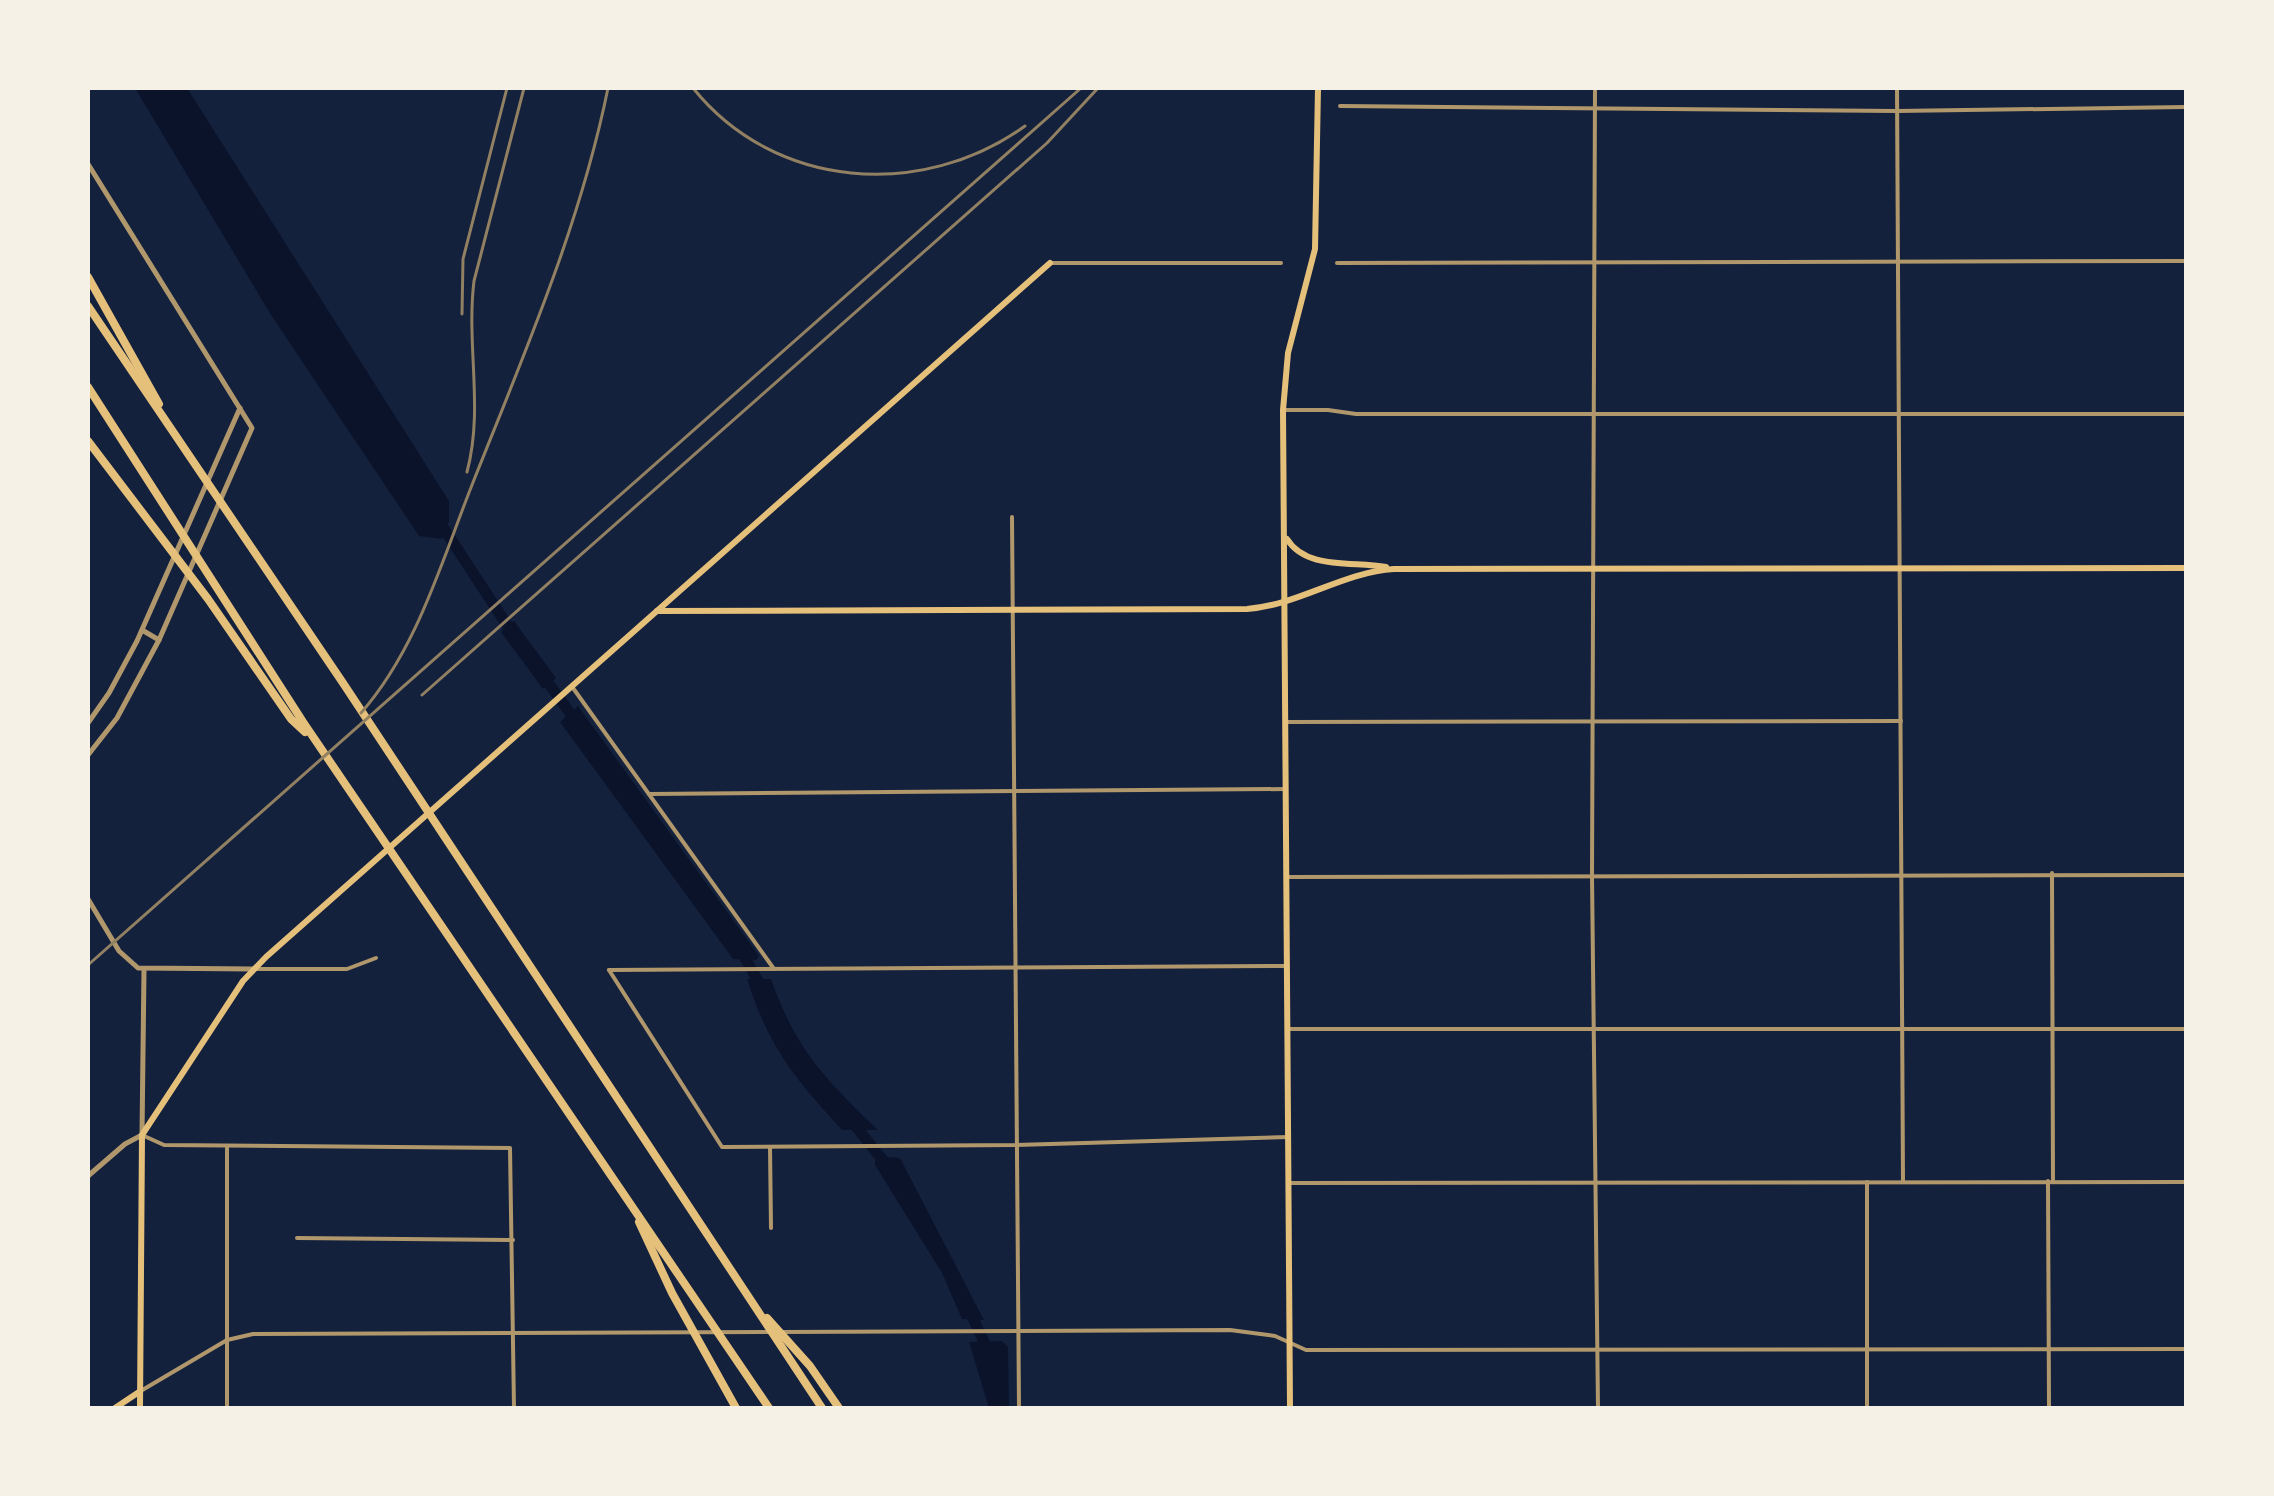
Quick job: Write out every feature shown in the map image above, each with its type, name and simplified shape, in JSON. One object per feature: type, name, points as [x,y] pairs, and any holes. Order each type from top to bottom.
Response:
[{"type":"highway","points":[[88,277],[188,458]]},
{"type":"highway","points":[[88,306],[343,683],[822,1408]]},
{"type":"highway","points":[[88,387],[216,582],[300,724]]},
{"type":"highway","points":[[88,441],[318,745],[411,877],[769,1408]]},
{"type":"highway","points":[[629,1200],[672,1293],[736,1408]]},
{"type":"highway","points":[[746,1294],[810,1366],[839,1408]]},
{"type":"main road","points":[[1290,1408],[1283,410],[1290,343],[1315,249],[1318,88]]},
{"type":"main road","points":[[140,1408],[142,1135],[253,969],[1050,263]]},
{"type":"main road","points":[[1285,536],[1307,558],[1394,569],[2186,568]]},
{"type":"main road","points":[[657,611],[1233,609],[1286,603],[1363,574],[1394,569]]},
{"type":"main road","points":[[115,1408],[139,1392]]},
{"type":"street","points":[[1595,88],[1592,876],[1598,1408]]},
{"type":"street","points":[[1897,88],[1903,1182]]},
{"type":"street","points":[[1340,106],[1897,111],[2186,107]]},
{"type":"street","points":[[88,164],[252,428],[159,640],[117,718],[88,755]]},
{"type":"street","points":[[1337,263],[2186,261]]},
{"type":"street","points":[[1050,263],[1281,263]]},
{"type":"street","points":[[88,723],[109,693],[142,629],[240,407]]},
{"type":"street","points":[[1283,410],[1328,410],[1356,414],[2186,414]]},
{"type":"street","points":[[1012,517],[1019,1408]]},
{"type":"street","points":[[142,629],[159,640]]},
{"type":"street","points":[[573,688],[775,969]]},
{"type":"street","points":[[1286,722],[1901,721]]},
{"type":"street","points":[[649,794],[1287,789]]},
{"type":"street","points":[[2049,1408],[2052,873]]},
{"type":"street","points":[[1288,877],[2186,875]]},
{"type":"street","points":[[88,899],[126,959],[144,970],[347,969],[376,958]]},
{"type":"street","points":[[1289,966],[609,970],[722,1147],[1016,1145],[1289,1137]]},
{"type":"street","points":[[142,1135],[144,970]]},
{"type":"street","points":[[1288,1029],[2186,1029]]},
{"type":"street","points":[[142,1135],[164,1145],[510,1148],[514,1408]]},
{"type":"street","points":[[88,1176],[125,1144],[142,1135]]},
{"type":"street","points":[[227,1146],[227,1408]]},
{"type":"street","points":[[770,1147],[771,1228]]},
{"type":"street","points":[[1867,1182],[1867,1408]]},
{"type":"street","points":[[1289,1183],[2186,1182]]},
{"type":"street","points":[[297,1238],[513,1240]]},
{"type":"street","points":[[139,1392],[227,1340],[261,1333],[1230,1330],[1275,1336],[1306,1350],[2186,1349]]},
{"type":"water","points":[[135,88],[187,88],[449,501],[449,521],[442,539],[419,536],[271,315]]},
{"type":"water","points":[[514,621],[556,678],[543,689],[501,632]]},
{"type":"water","points":[[578,706],[759,956],[756,960],[733,959],[560,722]]},
{"type":"water","points":[[747,979],[771,979],[791,1025],[814,1062],[878,1130],[842,1130],[825,1111],[774,1043]]},
{"type":"water","points":[[875,1156],[900,1158],[984,1320],[962,1319],[942,1273],[875,1165]]},
{"type":"water","points":[[1002,1341],[1008,1347],[1009,1408],[989,1408],[969,1342]]},
{"type":"waterway","points":[[439,521],[515,637]]},
{"type":"waterway","points":[[541,673],[578,724]]},
{"type":"waterway","points":[[740,949],[763,990]]},
{"type":"waterway","points":[[850,1119],[889,1168]]},
{"type":"waterway","points":[[968,1308],[990,1354]]},
{"type":"railway","points":[[462,314],[463,259],[507,88]]},
{"type":"railway","points":[[467,472],[475,401],[474,281],[524,88]]},
{"type":"railway","points":[[361,713],[398,661],[438,575],[566,240],[608,88]]},
{"type":"railway","points":[[693,88],[727,122],[765,147],[807,164],[851,173],[896,173],[941,166],[985,150],[1025,126]]},
{"type":"railway","points":[[88,965],[1081,88]]},
{"type":"railway","points":[[422,695],[1047,143],[1098,88]]}]
